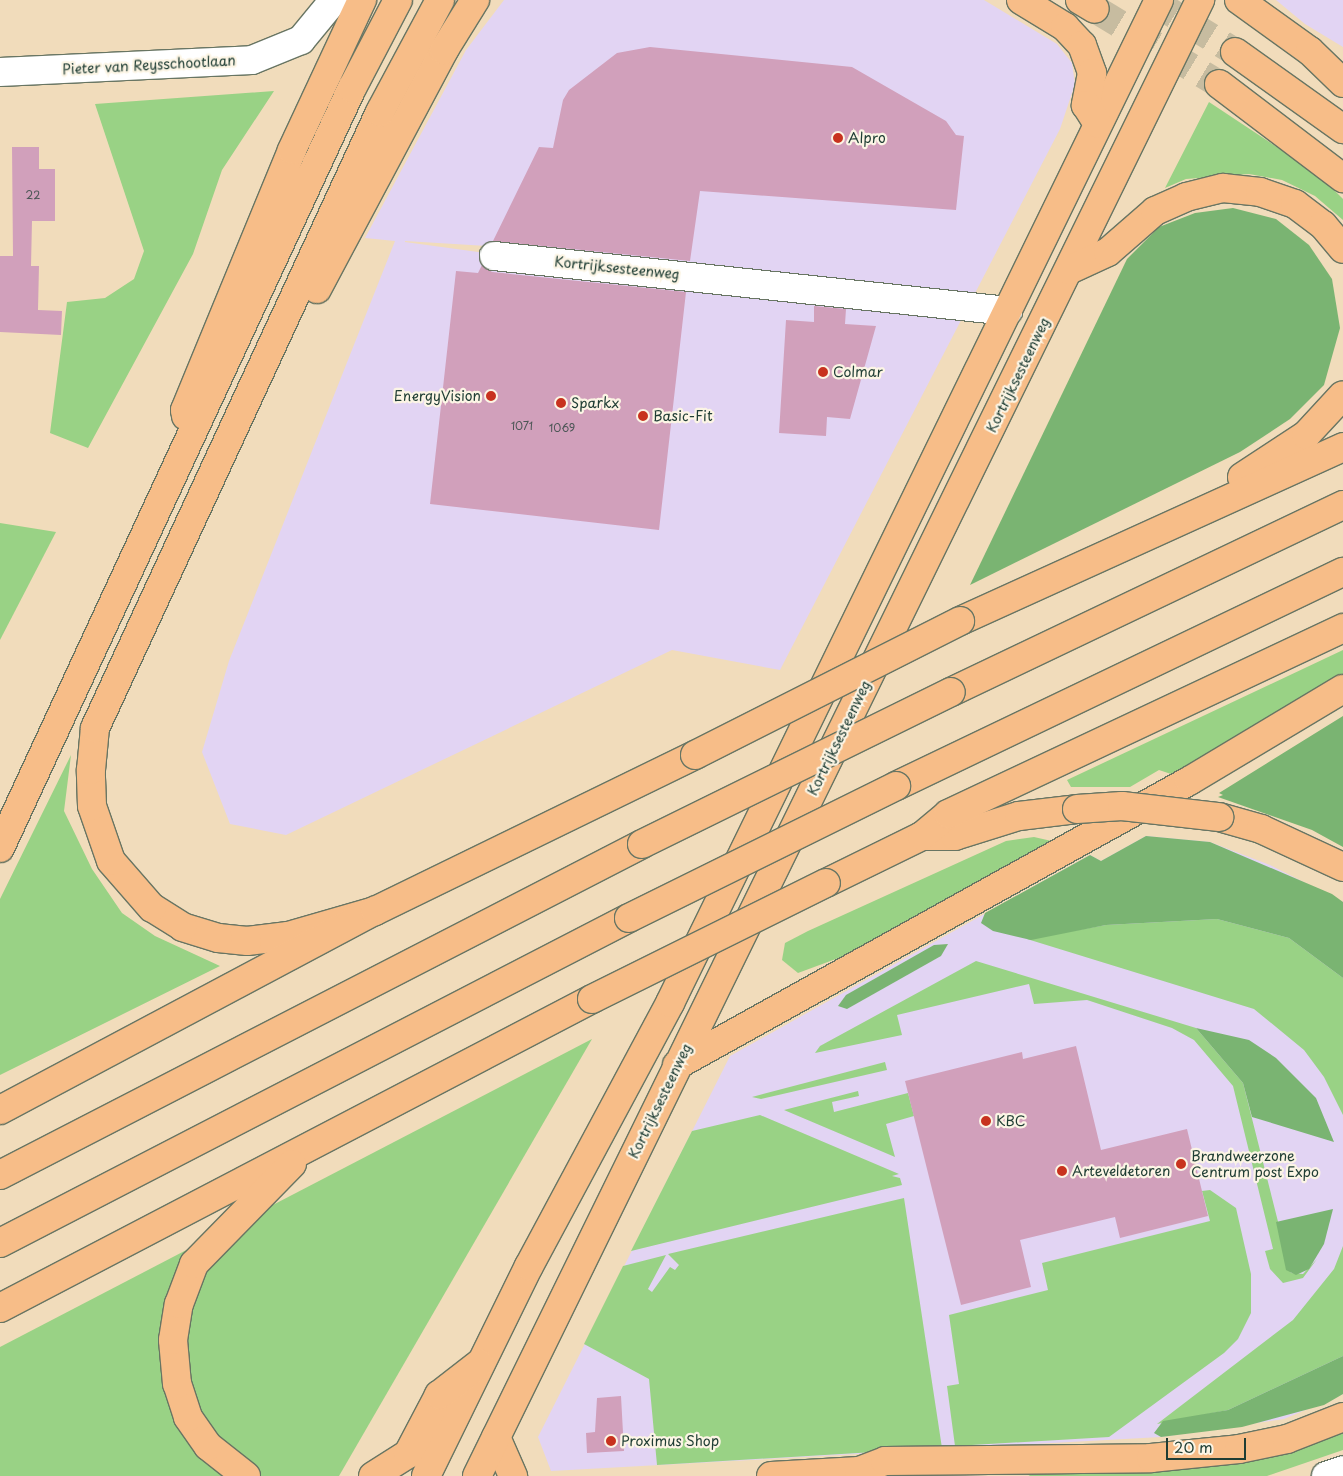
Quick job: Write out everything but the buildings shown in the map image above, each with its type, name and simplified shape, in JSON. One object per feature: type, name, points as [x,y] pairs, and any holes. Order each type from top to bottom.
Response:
[{"type":"main road","points":[[192,437],[185,410],[292,150],[362,0]]},
{"type":"main road","points":[[0,848],[352,88],[398,0]]},
{"type":"main road","points":[[374,911],[288,936],[246,941],[218,938],[183,926],[129,886],[111,860],[92,806],[95,728],[407,57],[440,0]]},
{"type":"main road","points":[[278,332],[303,314],[444,50],[475,0]]},
{"type":"main road","points":[[1021,0],[1064,27],[1082,45],[1092,73],[1086,105],[1098,124]]},
{"type":"main road","points":[[426,1476],[479,1364],[670,1003],[1159,0]]},
{"type":"main road","name":"Kortrijksesteenweg","points":[[477,1476],[1200,0]]},
{"type":"main road","points":[[1240,0],[1260,19],[1310,51],[1343,83]]},
{"type":"main road","points":[[1310,51],[1343,62]]},
{"type":"main road","points":[[1235,52],[1343,129]]},
{"type":"main road","points":[[1219,84],[1343,178]]},
{"type":"main road","points":[[1069,270],[1108,252],[1155,212],[1186,197],[1223,188],[1260,192],[1294,204],[1323,225],[1343,250]]},
{"type":"main road","points":[[1114,548],[1201,503],[1298,440],[1343,395]]},
{"type":"main road","points":[[0,1110],[374,911],[694,755],[960,621],[1114,548],[1343,447]]},
{"type":"main road","points":[[0,1175],[642,844],[951,692],[1343,505]]},
{"type":"main road","points":[[0,1243],[629,918],[896,786],[1343,572]]},
{"type":"main road","points":[[0,1308],[314,1142],[592,999],[922,836],[948,814],[1343,628]]},
{"type":"main road","points":[[677,1066],[1189,781],[1343,689]]},
{"type":"main road","points":[[922,836],[955,836],[1018,816],[1122,806],[1219,817],[1261,829],[1343,867]]},
{"type":"main road","points":[[246,1476],[208,1446],[188,1418],[176,1384],[173,1340],[179,1304],[194,1264],[215,1237],[314,1142]]},
{"type":"main road","points":[[373,1476],[408,1454],[440,1396],[479,1364]]},
{"type":"main road","points":[[771,1476],[859,1471],[885,1461],[1151,1458],[1240,1449],[1288,1439],[1343,1417]]},
{"type":"main road","points":[[496,1437],[513,1476]]},
{"type":"street","name":"Pieter van Reysschootlaan","points":[[0,72],[252,60],[301,40],[334,0]]},
{"type":"street","name":"Kortrijksesteenweg","points":[[494,256],[1008,311]]},
{"type":"street","points":[[1326,1476],[1343,1470]]},
{"type":"shaded area","points":[[504,0],[984,0],[1057,44],[1072,63],[1075,84],[1060,129],[780,670],[672,650],[286,835],[230,824],[202,752],[229,661],[395,241],[365,238],[466,50]],"holes":[[[405,241],[487,246],[713,284]]]},
{"type":"shaded area","points":[[1276,0],[1343,0],[1343,47],[1305,24]]},
{"type":"shaded area","points":[[1146,836],[1210,842],[1270,865],[1343,902],[1343,1394],[1284,1419],[1161,1437],[551,1471],[538,1437],[730,1056],[1090,855],[1101,861]]},
{"type":"green space","points":[[274,91],[222,170],[193,254],[88,448],[50,433],[67,302],[105,298],[134,279],[144,251],[95,104]]},
{"type":"green space","points":[[1209,102],[1319,175],[1343,199],[1343,220],[1315,196],[1282,180],[1249,174],[1186,179],[1165,188]]},
{"type":"green space","points":[[1233,208],[1276,219],[1309,245],[1332,279],[1340,328],[1324,385],[1290,419],[1240,452],[970,585],[1127,259],[1159,227],[1195,213]]},
{"type":"green space","points":[[0,523],[56,532],[0,640]]},
{"type":"green space","points":[[1343,650],[1343,678],[1251,733],[1171,774],[1159,770],[1130,787],[1071,787],[1067,780]]},
{"type":"green space","points":[[1343,716],[1343,847],[1312,830],[1218,797],[1223,795],[1219,793]]},
{"type":"green space","points":[[71,755],[64,811],[92,869],[122,913],[155,936],[220,966],[0,1075],[0,899]]},
{"type":"green space","points":[[1146,836],[1210,842],[1332,894],[1343,902],[1343,978],[1289,938],[1217,919],[1106,925],[1031,940],[993,931],[981,923],[985,913],[1090,855],[1101,861]]},
{"type":"green space","points":[[1034,837],[1056,842],[852,953],[798,973],[782,960],[785,943],[808,931],[1006,841]]},
{"type":"green space","points":[[1217,919],[1289,938],[1343,978],[1343,1115],[1324,1077],[1304,1050],[1254,1009],[1027,939],[1106,925]]},
{"type":"green space","points":[[948,944],[941,956],[847,1009],[838,1006],[846,995],[934,945]]},
{"type":"green space","points":[[976,961],[1196,1028],[1243,1083],[1291,1273],[1303,1274],[1317,1259],[1303,1278],[1283,1283],[1270,1269],[1265,1251],[1273,1249],[1233,1086],[1194,1040],[1172,1028],[1087,1000],[1034,1004],[1029,984],[897,1015],[902,1035],[815,1053],[820,1046]]},
{"type":"green space","points":[[1196,1028],[1249,1040],[1276,1058],[1316,1098],[1334,1142],[1252,1117],[1243,1083]]},
{"type":"green space","points":[[592,1039],[339,1476],[0,1476],[0,1347]]},
{"type":"green space","points":[[885,1062],[887,1070],[761,1099],[752,1097]]},
{"type":"green space","points":[[858,1091],[859,1096],[832,1102],[834,1112],[908,1093],[914,1116],[886,1124],[895,1157],[784,1110]]},
{"type":"green space","points":[[760,1115],[899,1174],[892,1176],[900,1178],[902,1185],[631,1251],[692,1131]]},
{"type":"green space","points":[[1210,1190],[1236,1208],[1251,1274],[1251,1313],[1238,1339],[1224,1353],[1109,1437],[955,1446],[947,1386],[959,1384],[949,1315],[1048,1290],[1042,1263],[1210,1221],[1202,1191]]},
{"type":"green space","points":[[904,1198],[942,1448],[657,1465],[649,1379],[584,1344],[623,1266],[666,1255],[648,1289],[652,1292],[670,1267],[675,1270],[679,1265],[668,1254]]},
{"type":"green space","points":[[1333,1209],[1324,1244],[1309,1269],[1296,1275],[1286,1270],[1276,1222]]},
{"type":"green space","points":[[1343,1246],[1343,1356],[1228,1410],[1157,1424],[1293,1320],[1334,1269]]},
{"type":"green space","points":[[1343,1356],[1343,1394],[1324,1405],[1242,1427],[1161,1437],[1154,1433],[1163,1421],[1228,1410]]},
{"type":"green space","points":[[1343,1430],[1343,1450],[1267,1476],[1030,1476],[1024,1472]]},
{"type":"tunnel","points":[[1151,0],[1235,52]]},
{"type":"tunnel","points":[[1095,9],[1219,84]]},
{"type":"place","name":"Alpro","points":[[838,138]]},
{"type":"place","name":"Colmar","points":[[823,372]]},
{"type":"place","name":"EnergyVision","points":[[491,396]]},
{"type":"place","name":"Sparkx","points":[[561,403]]},
{"type":"place","name":"Basic-Fit","points":[[643,416]]},
{"type":"place","name":"KBC","points":[[986,1121]]},
{"type":"place","name":"Brandweerzone Centrum post Expo","points":[[1181,1164]]},
{"type":"place","name":"Arteveldetoren","points":[[1062,1171]]},
{"type":"place","name":"Proximus Shop","points":[[611,1441]]}]
